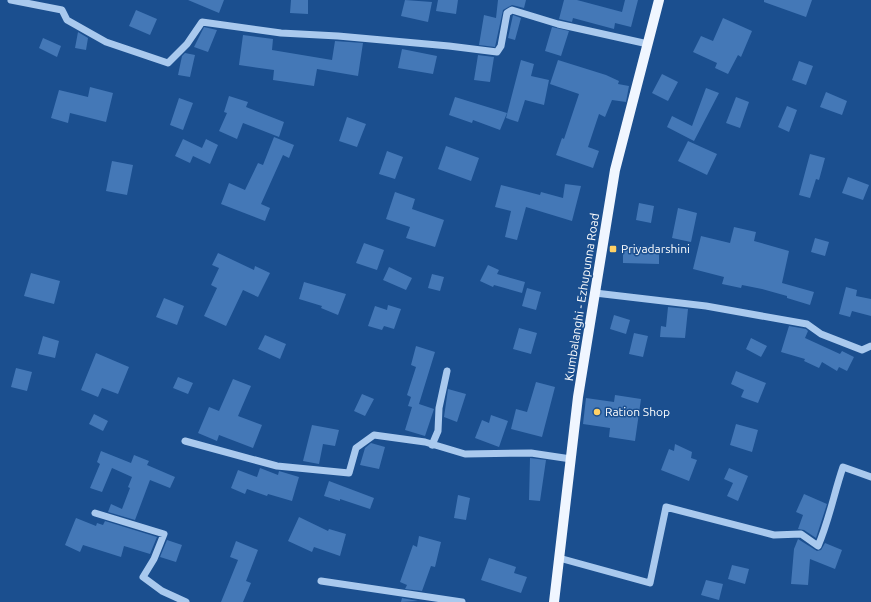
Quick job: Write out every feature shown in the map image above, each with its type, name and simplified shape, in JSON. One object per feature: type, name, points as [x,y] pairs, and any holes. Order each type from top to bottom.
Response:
[{"type":"main road","name":"Kumbalanghi - Ezhupunna Road","points":[[554,602],[578,397],[615,170],[659,0]]},
{"type":"street","points":[[11,0],[62,10],[68,20],[106,42],[168,63],[188,44],[202,22],[281,33],[338,36],[497,52],[501,46],[507,13],[512,10],[558,24],[648,44]]},
{"type":"street","points":[[595,293],[698,305],[807,324],[821,334],[862,350],[871,346]]},
{"type":"street","points":[[432,445],[438,431],[438,408],[447,371]]},
{"type":"street","points":[[185,441],[277,466],[349,473],[356,448],[374,435],[432,445],[465,454],[531,453],[571,459]]},
{"type":"street","points":[[559,558],[650,583],[666,507],[774,535],[801,534],[818,546],[825,531],[833,495],[843,467],[871,477]]},
{"type":"street","points":[[96,513],[164,534],[154,559],[143,577],[162,591],[186,602]]},
{"type":"street","points":[[321,581],[462,602]]},
{"type":"building","points":[[188,0],[224,0],[219,13]]},
{"type":"building","points":[[291,0],[308,0],[308,14],[290,13]]},
{"type":"building","points":[[405,0],[432,2],[428,22],[401,16]]},
{"type":"building","points":[[438,0],[458,0],[456,14],[436,11]]},
{"type":"building","points":[[498,0],[526,0],[524,8],[512,5],[503,10],[495,47],[479,45],[484,15],[496,18]]},
{"type":"building","points":[[564,0],[577,0],[622,12],[625,0],[638,0],[631,27],[615,23],[614,29],[573,18],[572,22],[559,19]]},
{"type":"building","points":[[764,0],[812,0],[806,17],[764,2]]},
{"type":"building","points":[[136,10],[157,19],[150,35],[129,26]]},
{"type":"building","points":[[513,15],[521,18],[515,40],[508,38]]},
{"type":"building","points":[[723,18],[752,31],[741,57],[738,55],[728,74],[715,68],[717,63],[693,52],[701,36],[713,41]]},
{"type":"building","points":[[204,27],[217,30],[208,52],[194,47]]},
{"type":"building","points":[[552,27],[569,31],[561,56],[545,51]]},
{"type":"building","points":[[78,32],[88,38],[86,50],[75,48]]},
{"type":"building","points":[[243,35],[273,39],[272,50],[332,60],[335,41],[363,43],[358,76],[317,69],[314,86],[273,80],[274,70],[239,65]]},
{"type":"building","points":[[43,38],[61,46],[57,57],[39,48]]},
{"type":"building","points":[[402,49],[437,56],[433,74],[398,68]]},
{"type":"building","points":[[185,53],[195,55],[190,77],[178,75],[182,56]]},
{"type":"building","points":[[478,55],[494,57],[490,82],[474,80]]},
{"type":"building","points":[[521,60],[534,64],[531,76],[549,80],[544,105],[525,100],[518,122],[506,118]]},
{"type":"building","points":[[558,60],[606,75],[619,81],[618,84],[629,86],[626,102],[612,100],[605,117],[599,114],[588,147],[599,151],[593,168],[556,155],[562,138],[564,139],[579,94],[550,84]]},
{"type":"building","points":[[799,61],[813,66],[806,85],[792,80]]},
{"type":"building","points":[[662,74],[678,82],[668,101],[652,93]]},
{"type":"building","points":[[90,87],[113,93],[106,122],[70,113],[68,123],[51,118],[59,90],[88,97]]},
{"type":"building","points":[[706,88],[719,93],[694,141],[667,127],[672,116],[692,126]]},
{"type":"building","points":[[826,92],[847,101],[842,115],[820,107]]},
{"type":"building","points":[[229,96],[248,102],[246,107],[284,122],[279,137],[243,123],[237,139],[219,131],[227,113],[224,112]]},
{"type":"building","points":[[455,97],[507,113],[500,130],[473,120],[472,123],[449,115]]},
{"type":"building","points":[[736,97],[749,102],[740,128],[726,123]]},
{"type":"building","points":[[179,98],[193,103],[183,130],[170,125]]},
{"type":"building","points":[[787,106],[797,110],[789,132],[778,127]]},
{"type":"building","points":[[347,117],[366,124],[357,147],[339,141]]},
{"type":"building","points":[[274,137],[294,145],[289,158],[283,155],[261,204],[270,208],[265,221],[221,204],[229,183],[245,190],[258,163],[263,165]]},
{"type":"building","points":[[183,139],[202,148],[206,139],[218,145],[210,164],[193,156],[190,163],[175,156]]},
{"type":"building","points":[[688,141],[717,154],[707,175],[678,161]]},
{"type":"building","points":[[446,146],[479,158],[471,181],[438,169]]},
{"type":"building","points":[[387,151],[403,157],[395,179],[379,174]]},
{"type":"building","points":[[810,154],[825,158],[819,180],[816,179],[810,198],[799,195]]},
{"type":"building","points":[[112,161],[133,165],[127,195],[106,191]]},
{"type":"building","points":[[848,177],[869,185],[863,200],[842,193]]},
{"type":"building","points":[[565,184],[581,186],[572,221],[526,207],[517,240],[505,237],[511,211],[495,207],[501,185],[540,195],[541,192],[563,198]]},
{"type":"building","points":[[395,192],[415,199],[412,209],[444,220],[435,247],[406,238],[410,227],[386,219]]},
{"type":"building","points":[[639,203],[654,206],[651,223],[636,220]]},
{"type":"building","points":[[678,208],[697,213],[691,242],[672,238]]},
{"type":"building","points":[[734,227],[756,232],[754,241],[789,251],[782,283],[814,292],[810,305],[787,298],[787,296],[762,289],[742,285],[741,288],[722,284],[724,277],[693,269],[701,236],[730,243]]},
{"type":"building","points":[[815,238],[829,242],[825,256],[811,252]]},
{"type":"building","points":[[364,243],[384,250],[377,270],[356,263]]},
{"type":"building","points":[[623,246],[659,247],[659,264],[623,263]]},
{"type":"building","points":[[218,253],[254,270],[255,266],[270,273],[258,297],[243,290],[226,326],[204,316],[217,288],[211,285],[219,268],[212,265]]},
{"type":"building","points":[[488,265],[499,270],[497,274],[525,282],[522,293],[494,285],[493,287],[480,281]]},
{"type":"building","points":[[389,267],[412,278],[406,290],[383,280]]},
{"type":"building","points":[[31,273],[60,281],[54,304],[24,296]]},
{"type":"building","points":[[432,274],[444,277],[440,291],[428,288]]},
{"type":"building","points":[[304,282],[346,294],[338,315],[321,308],[322,306],[299,299]]},
{"type":"building","points":[[846,287],[857,290],[856,296],[871,299],[871,316],[852,311],[850,317],[839,314]]},
{"type":"building","points":[[527,288],[541,292],[536,310],[522,306]]},
{"type":"building","points":[[164,298],[184,306],[177,325],[156,317]]},
{"type":"building","points":[[388,305],[401,309],[394,329],[384,326],[382,330],[368,326],[375,306],[387,310]]},
{"type":"building","points":[[668,307],[688,309],[685,338],[660,337],[661,326],[666,327]]},
{"type":"building","points":[[614,315],[630,320],[626,334],[610,329]]},
{"type":"building","points":[[789,326],[806,329],[808,331],[805,338],[840,354],[842,351],[854,357],[847,371],[839,367],[837,371],[822,362],[819,368],[804,361],[805,359],[781,352]]},
{"type":"building","points":[[519,328],[537,333],[531,354],[513,349]]},
{"type":"building","points":[[634,333],[648,336],[643,357],[629,354]]},
{"type":"building","points":[[265,335],[286,344],[280,359],[258,349]]},
{"type":"building","points":[[43,336],[59,341],[55,358],[38,354]]},
{"type":"building","points":[[751,338],[767,346],[761,357],[746,349]]},
{"type":"building","points":[[416,346],[435,352],[419,404],[434,409],[425,436],[405,430],[412,407],[408,406],[411,397],[407,395],[416,367],[411,365]]},
{"type":"building","points":[[96,353],[129,367],[118,394],[102,388],[98,397],[81,390]]},
{"type":"building","points":[[16,368],[32,372],[27,391],[11,387]]},
{"type":"building","points":[[736,371],[766,383],[758,403],[741,397],[744,390],[731,384]]},
{"type":"building","points":[[178,377],[193,383],[188,394],[173,388]]},
{"type":"building","points":[[233,379],[251,386],[238,416],[262,425],[253,448],[219,435],[217,441],[198,433],[209,407],[219,411]]},
{"type":"building","points":[[536,382],[555,387],[542,437],[511,429],[516,409],[527,412]]},
{"type":"building","points":[[448,389],[466,394],[457,422],[444,417]]},
{"type":"building","points":[[362,394],[374,399],[365,416],[354,411]]},
{"type":"building","points":[[615,395],[641,399],[635,441],[609,437],[610,428],[583,424],[586,398],[614,402]]},
{"type":"building","points":[[94,414],[108,421],[103,431],[89,424]]},
{"type":"building","points":[[491,415],[508,421],[499,447],[475,438],[482,420],[489,423]]},
{"type":"building","points":[[736,424],[758,430],[752,452],[730,445]]},
{"type":"building","points":[[312,425],[339,430],[335,446],[323,444],[319,464],[303,461]]},
{"type":"building","points":[[371,443],[385,447],[379,469],[360,465],[365,448]]},
{"type":"building","points":[[675,444],[692,452],[691,458],[697,460],[689,481],[661,470],[669,449],[674,451]]},
{"type":"building","points":[[101,451],[131,463],[134,455],[149,461],[147,465],[175,477],[170,488],[150,480],[135,520],[108,512],[111,504],[122,509],[130,488],[128,487],[132,477],[112,468],[102,492],[90,488],[100,464],[97,462]]},
{"type":"building","points":[[530,458],[546,460],[540,501],[529,500]]},
{"type":"building","points":[[260,468],[278,475],[279,471],[299,477],[292,501],[268,494],[267,496],[247,489],[245,494],[231,488],[238,470],[257,477]]},
{"type":"building","points":[[729,468],[748,476],[738,501],[727,496],[733,483],[724,479]]},
{"type":"building","points":[[329,481],[374,498],[370,509],[340,499],[340,501],[324,496]]},
{"type":"building","points":[[804,494],[827,504],[816,538],[804,530],[798,529],[803,515],[796,512]]},
{"type":"building","points":[[458,495],[470,498],[466,520],[454,518]]},
{"type":"building","points":[[299,517],[328,531],[329,529],[346,534],[340,556],[314,547],[312,552],[288,541]]},
{"type":"building","points":[[76,518],[96,526],[97,523],[103,525],[105,521],[157,537],[150,554],[124,546],[121,557],[83,545],[80,552],[65,545]]},
{"type":"building","points":[[419,536],[441,542],[435,567],[431,566],[422,591],[405,589],[407,585],[400,582],[413,545],[417,547]]},
{"type":"building","points":[[798,539],[817,551],[821,550],[825,543],[842,550],[835,569],[810,559],[808,585],[791,584],[794,549]]},
{"type":"building","points":[[167,540],[182,545],[176,562],[160,557]]},
{"type":"building","points":[[236,541],[258,550],[246,581],[251,583],[243,602],[221,602],[238,560],[230,557]]},
{"type":"building","points":[[489,558],[516,567],[514,573],[527,577],[521,593],[481,580]]},
{"type":"building","points":[[732,565],[749,569],[745,584],[728,579]]},
{"type":"building","points":[[706,580],[723,584],[719,600],[701,595]]},
{"type":"building","points":[[402,598],[418,601],[401,602]]},
{"type":"place","name":"Priyadarshini","points":[[613,249]]},
{"type":"place","name":"Ration Shop","points":[[597,412]]}]
